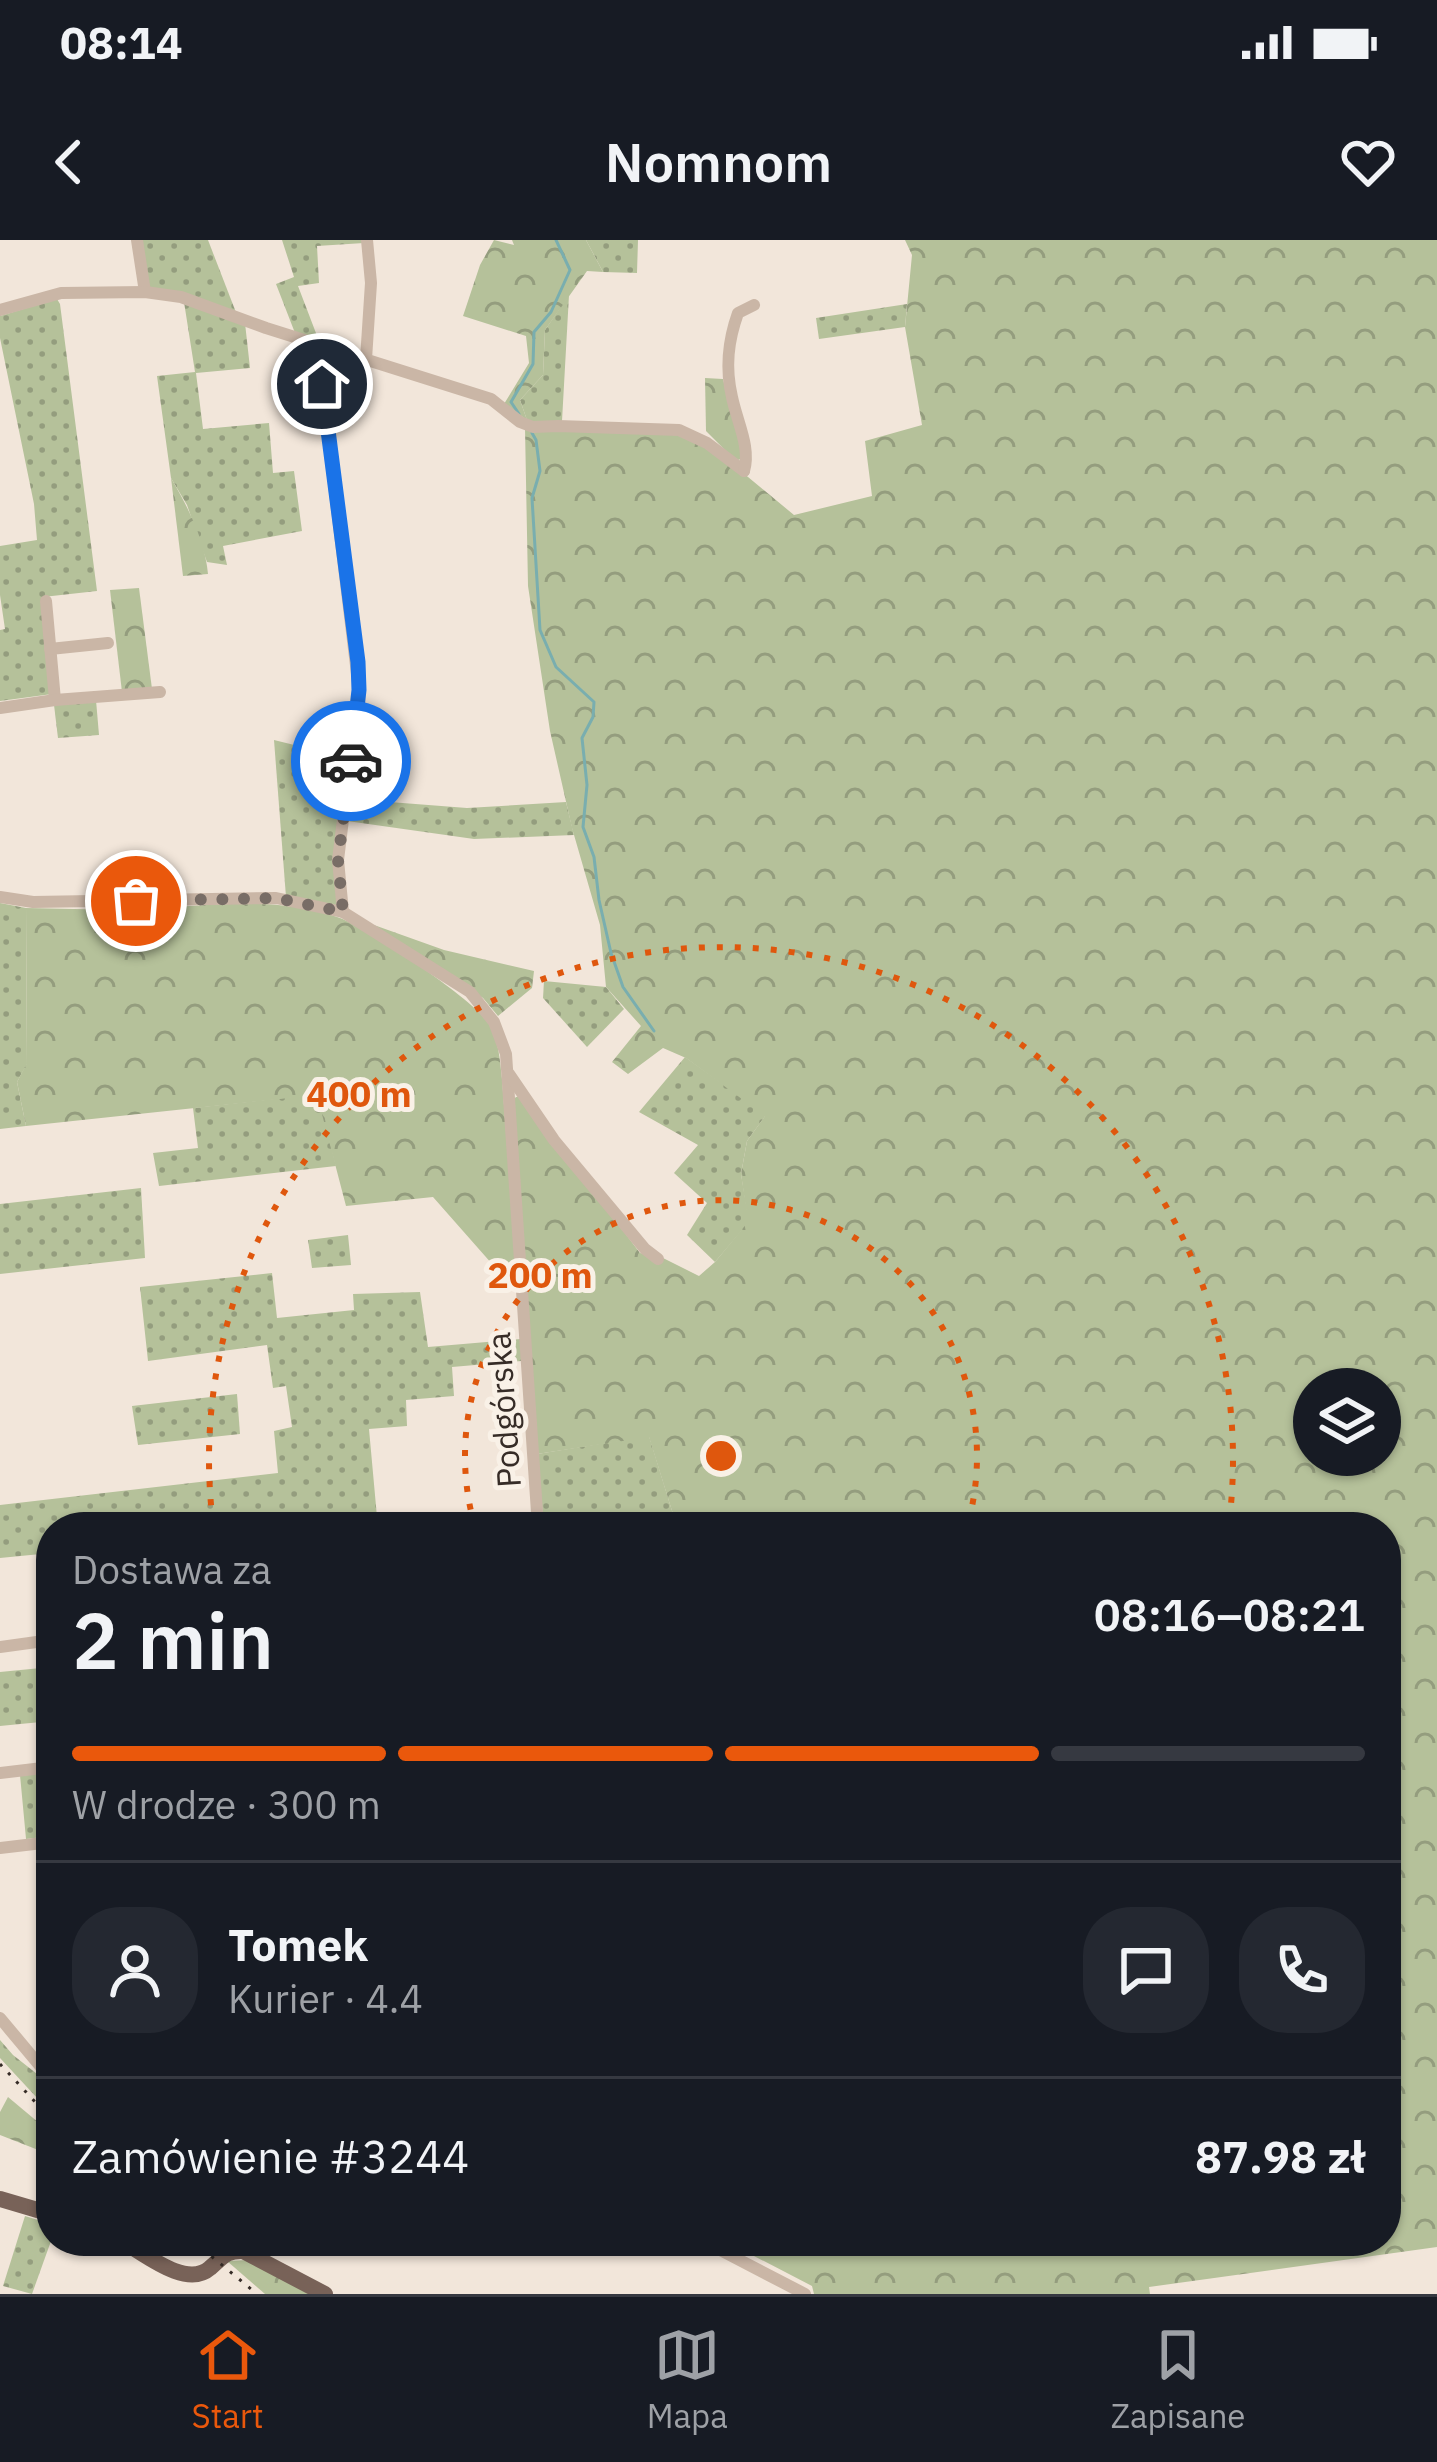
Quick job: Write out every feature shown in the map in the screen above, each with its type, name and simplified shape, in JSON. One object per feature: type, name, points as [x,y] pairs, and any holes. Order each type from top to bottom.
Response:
[{"type":"main road","points":[[0,2199],[36,2210]]},
{"type":"main road","points":[[149,2256],[196,2276],[223,2256]]},
{"type":"main road","points":[[253,2256],[326,2294]]},
{"type":"street","points":[[136,240],[145,292]]},
{"type":"street","points":[[366,359],[371,283],[367,240]]},
{"type":"street","points":[[0,310],[61,293],[145,292],[181,297],[491,398],[533,427],[679,430],[707,443],[744,472],[747,452],[732,397],[728,350],[738,313],[754,304]]},
{"type":"street","points":[[0,897],[33,902],[276,898],[343,912],[338,860],[359,690],[317,344]]},
{"type":"street","points":[[46,601],[56,700]]},
{"type":"street","points":[[50,649],[108,643]]},
{"type":"street","points":[[0,707],[160,692]]},
{"type":"street","name":"Podgórska","points":[[343,912],[470,992],[494,1022],[506,1054],[537,1512]]},
{"type":"street","name":"Podgórska","points":[[508,1073],[554,1140],[658,1259]]},
{"type":"street","points":[[0,1647],[36,1642]]},
{"type":"street","points":[[0,1773],[36,1769]]},
{"type":"street","points":[[0,1848],[36,1844]]},
{"type":"street","points":[[0,2018],[36,2060]]},
{"type":"street","points":[[732,2256],[805,2294]]},
{"type":"green space","points":[[139,240],[208,240],[237,315],[149,289]]},
{"type":"green space","points":[[282,240],[363,240],[317,246],[319,283],[298,286],[319,341],[295,333],[276,284],[294,277]]},
{"type":"green space","points":[[494,240],[514,245],[512,240],[586,240],[603,272],[587,271],[545,330],[543,375],[520,400],[527,420],[504,404],[529,363],[526,336],[463,316]]},
{"type":"green space","points":[[586,240],[638,240],[637,273],[603,272]]},
{"type":"green space","points":[[905,240],[1437,240],[1437,2247],[1401,2252],[1401,1512],[672,1512],[649,1437],[537,1454],[512,1101],[522,1097],[640,1253],[663,1258],[699,1276],[748,1222],[741,1174],[747,1141],[765,1116],[686,1058],[663,1048],[628,1074],[612,1062],[641,1026],[606,987],[600,925],[550,731],[528,586],[525,428],[681,431],[707,443],[794,515],[872,496],[865,441],[922,425],[905,327],[912,255]]},
{"type":"green space","points":[[569,295],[562,421],[533,423],[527,420],[520,400],[543,375],[545,330]]},
{"type":"green space","points":[[57,299],[97,591],[43,597],[52,694],[0,701],[0,630],[5,629],[0,546],[37,540],[0,316]]},
{"type":"green space","points":[[184,302],[245,323],[250,368],[196,373],[203,429],[269,423],[273,473],[294,471],[302,531],[223,546],[227,565],[207,562],[187,505],[171,478],[157,376],[195,372]]},
{"type":"green space","points":[[907,304],[905,327],[819,339],[816,318]]},
{"type":"green space","points":[[705,378],[723,379],[743,456],[739,460],[706,431]]},
{"type":"green space","points":[[171,478],[195,524],[208,574],[183,576]]},
{"type":"green space","points":[[139,588],[152,689],[122,692],[110,590]]},
{"type":"green space","points":[[96,700],[99,735],[58,738],[54,705]]},
{"type":"green space","points":[[274,740],[347,758],[336,907],[286,897]]},
{"type":"green space","points":[[351,799],[467,808],[566,802],[574,835],[474,839],[347,821]]},
{"type":"green space","points":[[0,903],[26,908],[27,1064],[17,1082],[26,1126],[0,1129]]},
{"type":"green space","points":[[240,903],[303,908],[340,918],[444,983],[490,1025],[501,1065],[517,1276],[500,1273],[433,1197],[346,1206],[317,1095],[26,1126],[17,1082],[27,1063],[26,908],[122,910]]},
{"type":"green space","points":[[374,925],[444,950],[534,971],[532,988],[498,1016],[483,998]]},
{"type":"green space","points":[[544,981],[606,987],[624,1009],[587,1047],[543,998]]},
{"type":"green space","points":[[685,1057],[766,1115],[747,1141],[741,1174],[749,1222],[715,1262],[687,1235],[707,1203],[674,1173],[698,1145],[639,1112]]},
{"type":"green space","points":[[318,1094],[336,1166],[159,1186],[153,1153],[198,1148],[193,1108]]},
{"type":"green space","points":[[141,1188],[145,1258],[0,1274],[0,1204]]},
{"type":"green space","points":[[348,1235],[351,1265],[312,1268],[308,1240]]},
{"type":"green space","points":[[272,1273],[277,1318],[354,1310],[353,1294],[420,1292],[428,1347],[521,1339],[521,1361],[452,1367],[454,1396],[406,1400],[407,1426],[369,1429],[377,1512],[36,1512],[36,1554],[0,1558],[0,1505],[278,1473],[274,1431],[292,1427],[286,1386],[273,1388],[267,1345],[148,1361],[140,1287]]},
{"type":"green space","points":[[237,1394],[240,1434],[138,1445],[132,1406]]},
{"type":"green space","points":[[649,1436],[672,1512],[543,1512],[537,1454]]},
{"type":"green space","points":[[36,1668],[36,1722],[0,1726],[0,1672]]},
{"type":"green space","points":[[36,1773],[36,1838],[26,1839],[20,1775]]},
{"type":"green space","points":[[0,2040],[36,2073],[36,2097],[0,2058]]},
{"type":"green space","points":[[8,2097],[36,2120],[36,2149],[0,2135],[0,2112]]},
{"type":"green space","points":[[25,2216],[36,2219],[36,2256],[46,2256],[32,2294],[3,2286]]},
{"type":"green space","points":[[754,2256],[1372,2256],[1149,2287],[1150,2294],[814,2294],[812,2286]]},
{"type":"green space","points":[[248,2260],[309,2294],[265,2294],[227,2261]]},
{"type":"waterway","points":[[519,414],[511,402],[533,364],[534,332],[551,312],[570,270],[556,240]]},
{"type":"waterway","points":[[532,433],[540,471],[532,498],[540,630],[556,667],[594,702],[593,717],[582,738],[587,785],[583,827],[594,857],[611,953],[623,987],[654,1031]]},
{"type":"railway","points":[[0,2064],[36,2103]]},
{"type":"railway","points":[[211,2256],[257,2294]]},
{"type":"way so far","points":[[136,901],[276,898],[343,912],[338,860],[351,761]]},
{"type":"route","points":[[322,384],[358,662],[351,761]]}]
